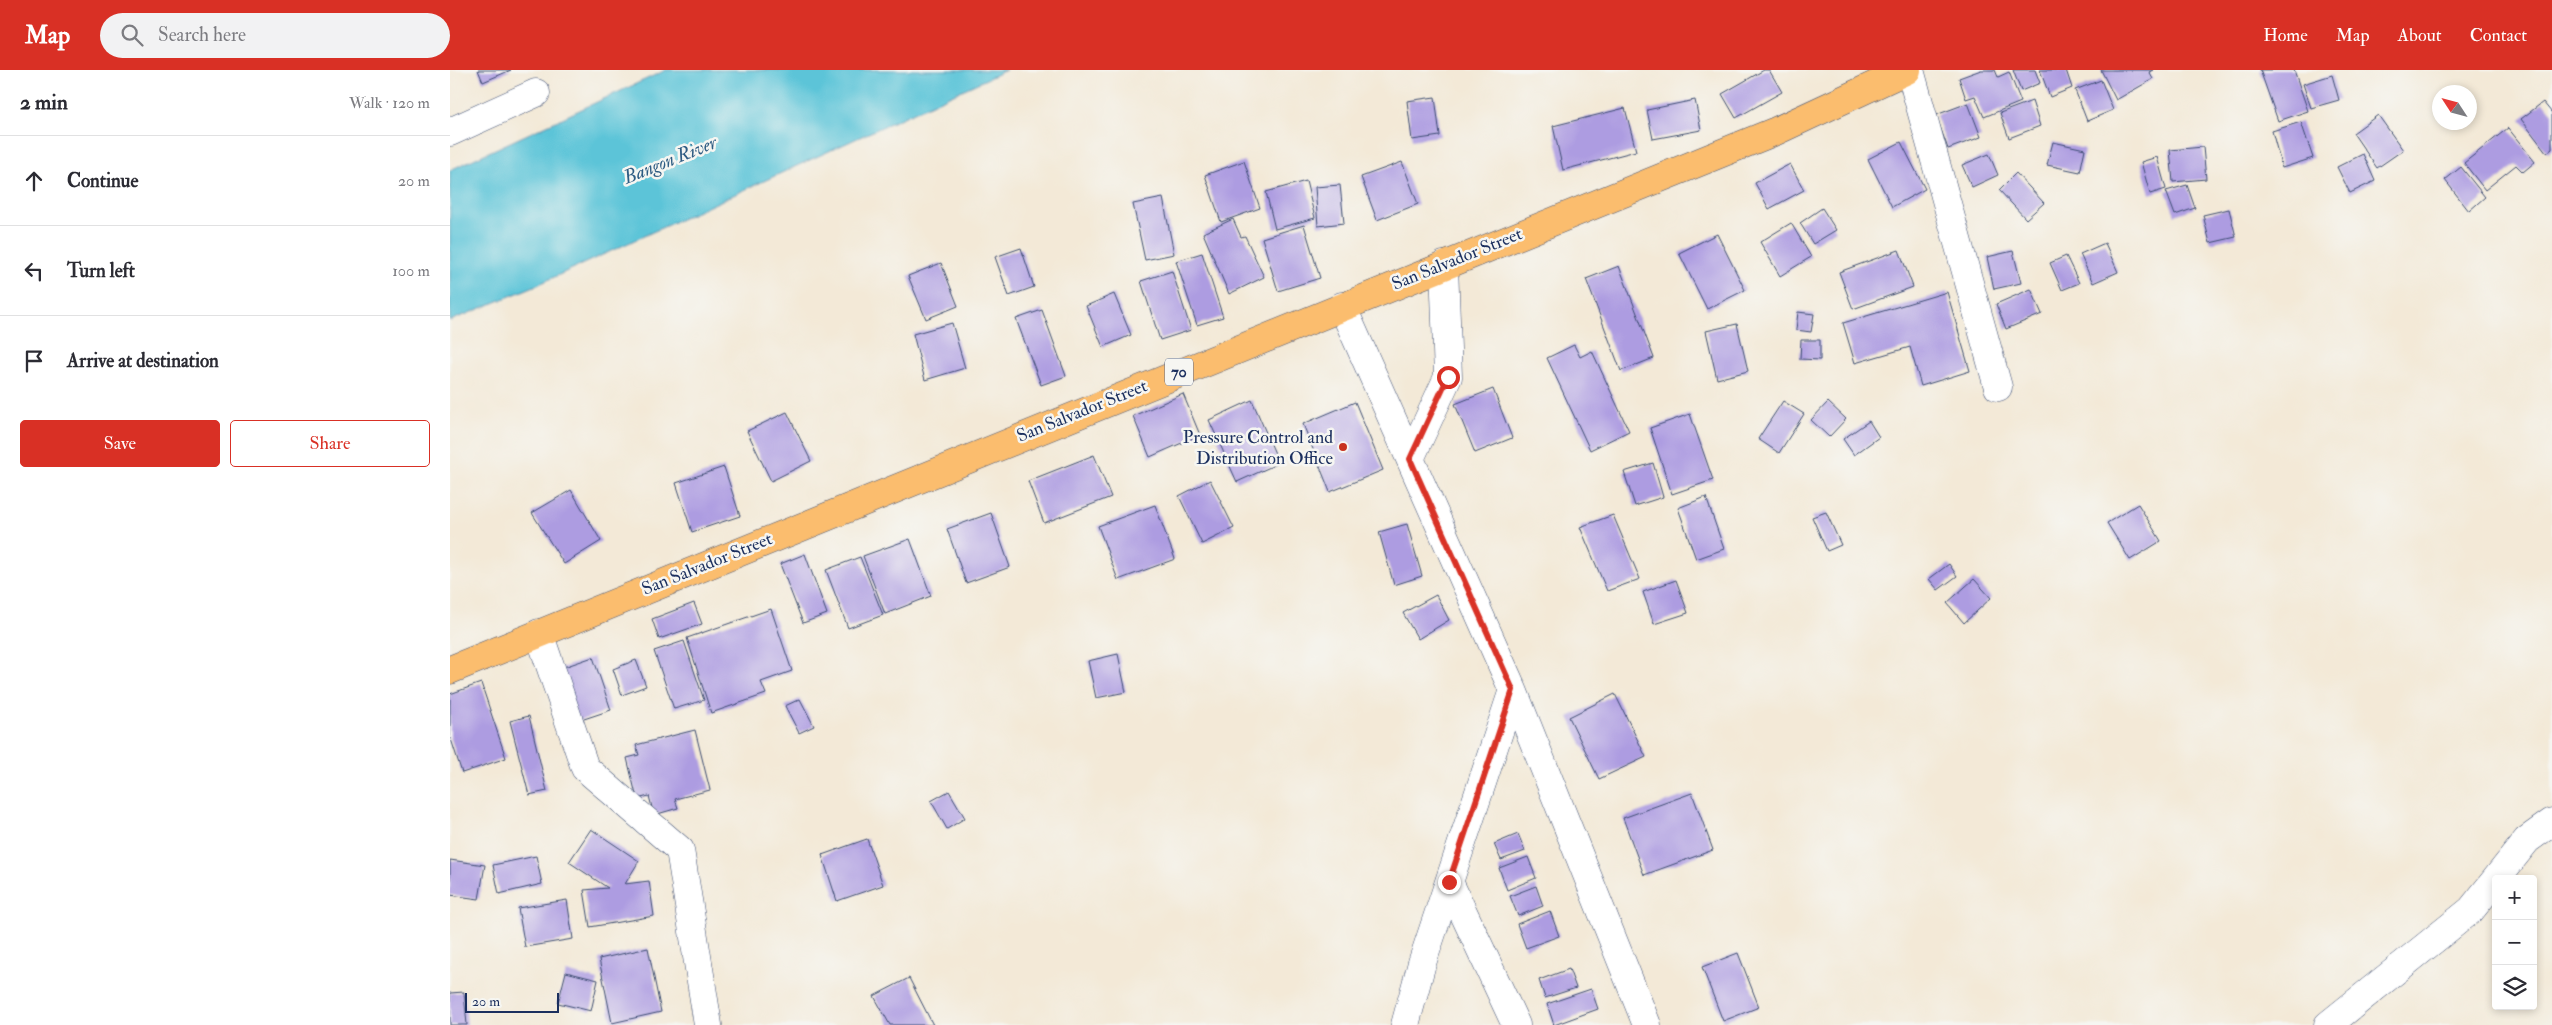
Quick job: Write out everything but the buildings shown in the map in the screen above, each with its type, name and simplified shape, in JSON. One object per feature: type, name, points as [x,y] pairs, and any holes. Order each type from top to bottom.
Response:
[{"type":"highway","name":"San Salvador Street","points":[[450,670],[1776,131],[1908,70]]},
{"type":"street","points":[[1908,70],[1998,387]]},
{"type":"street","points":[[450,132],[536,93]]},
{"type":"street","points":[[1410,459],[1448,377],[1444,265]]},
{"type":"street","points":[[1342,306],[1513,690],[1647,1025]]},
{"type":"street","points":[[539,633],[584,768],[680,850],[708,1025]]},
{"type":"street","points":[[1405,1025],[1422,963],[1513,690]]},
{"type":"street","points":[[2499,875],[2528,840],[2552,822]]},
{"type":"street","points":[[1449,882],[1516,1025]]},
{"type":"street","points":[[2328,1025],[2471,910],[2492,884]]},
{"type":"water","name":"Bangon River","points":[[666,70],[1006,70],[537,285],[450,321],[450,170]]},
{"type":"place","name":"Pressure Control and Distribution Office","points":[[1343,447]]},
{"type":"route","points":[[1448,377],[1410,459],[1513,690],[1449,882]]}]
